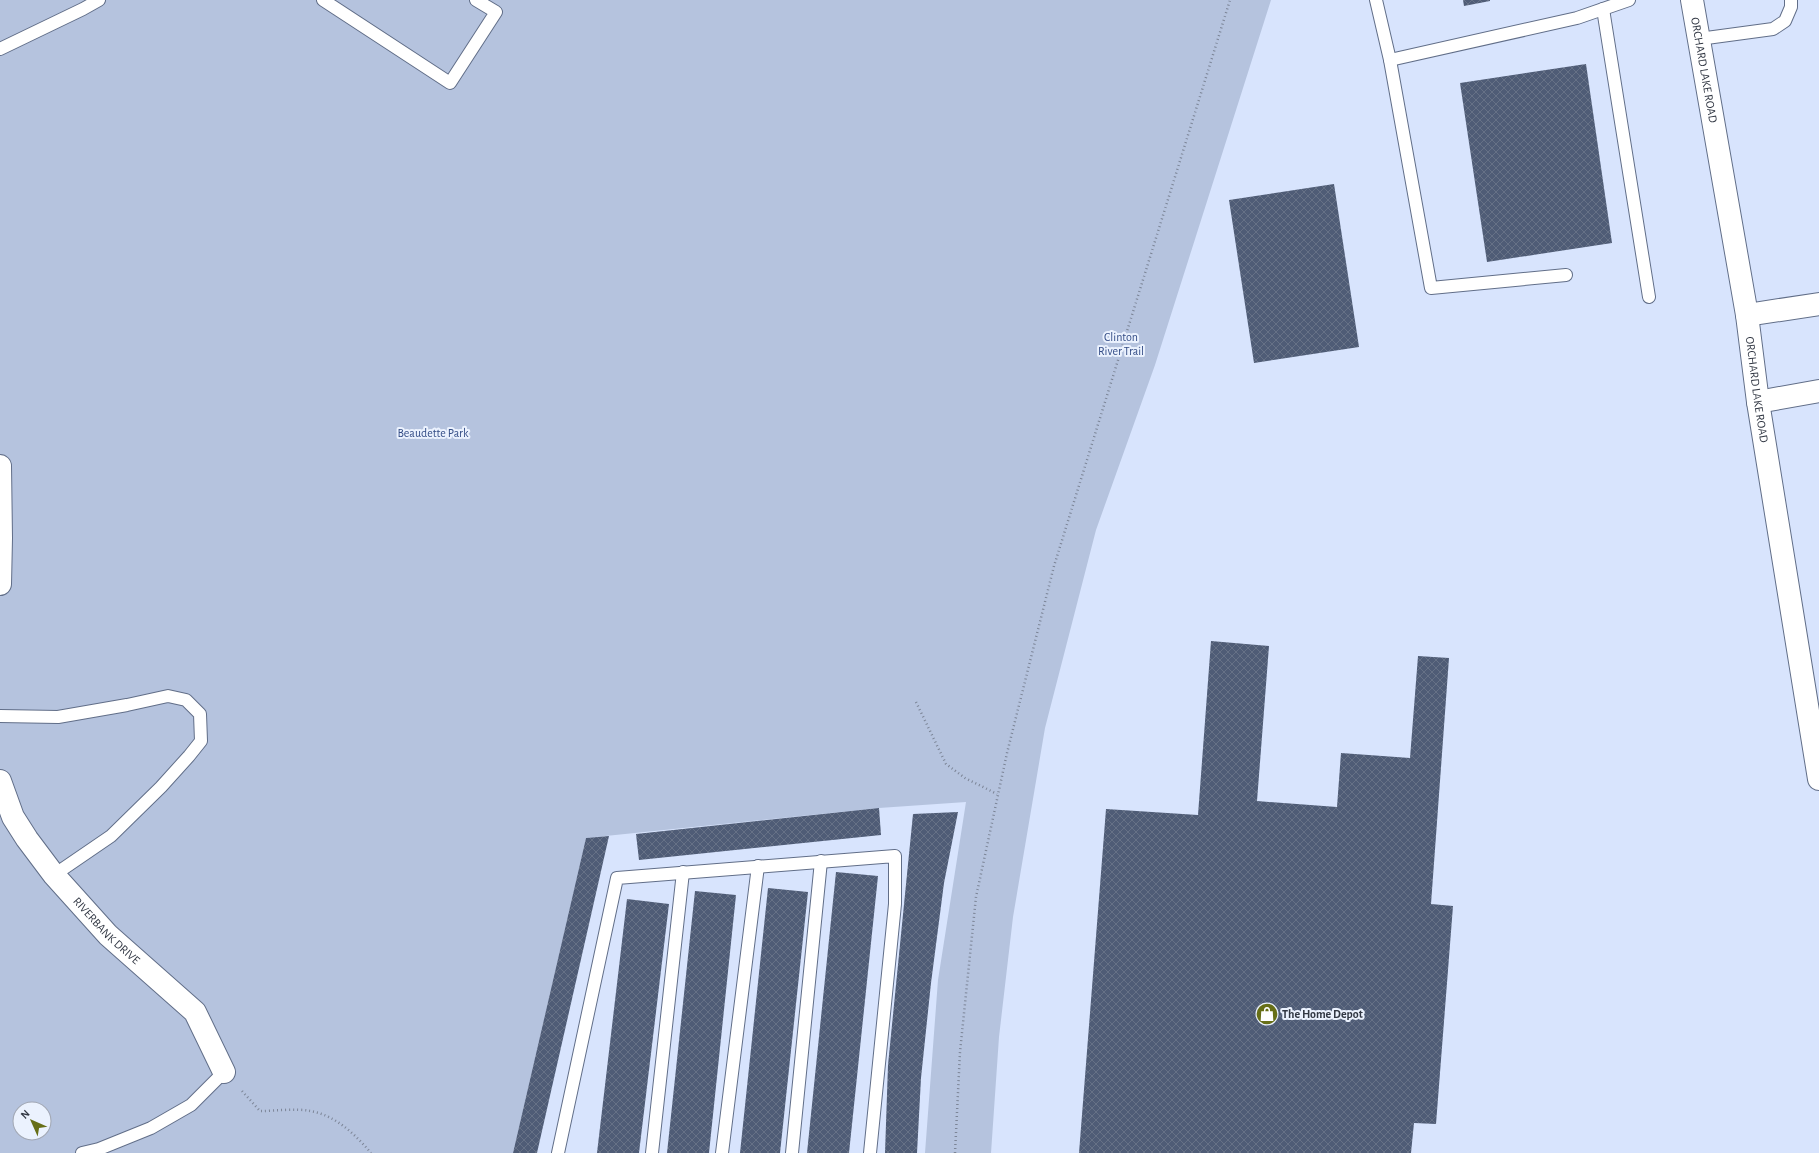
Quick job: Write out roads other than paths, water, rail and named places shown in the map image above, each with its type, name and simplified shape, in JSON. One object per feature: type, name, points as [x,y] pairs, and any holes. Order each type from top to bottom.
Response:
[{"type":"main road","name":"ORCHARD LAKE ROAD","points":[[1692,0],[1747,315],[1758,402],[1816,741],[1819,779]]},
{"type":"main road","points":[[1747,315],[1819,304]]},
{"type":"main road","points":[[1758,402],[1819,392]]},
{"type":"main road","points":[[0,466],[0,584]]},
{"type":"main road","name":"RIVERBANK DRIVE","points":[[0,781],[13,817],[27,839],[54,875],[108,935],[195,1012],[224,1072]]},
{"type":"lane","points":[[0,49],[84,9],[99,0]]},
{"type":"lane","points":[[323,0],[450,82],[496,12],[476,0]]},
{"type":"lane","points":[[1376,0],[1390,60],[1431,288],[1566,275]]},
{"type":"lane","points":[[1390,60],[1577,18],[1629,0]]},
{"type":"lane","points":[[1699,39],[1773,29],[1785,21],[1791,7],[1791,0]]},
{"type":"lane","points":[[1603,9],[1649,297]]},
{"type":"lane","points":[[0,716],[58,717],[168,696],[186,700],[200,714],[201,741],[170,777],[111,836],[54,875]]},
{"type":"lane","points":[[558,1153],[617,878],[895,856],[895,904],[870,1153]]},
{"type":"lane","points":[[792,1153],[821,861]]},
{"type":"lane","points":[[722,1153],[758,866]]},
{"type":"lane","points":[[652,1153],[683,872]]},
{"type":"lane","points":[[82,1153],[99,1149],[150,1128],[191,1105],[224,1072]]},
{"type":"place","name":"The Home Depot","points":[[1267,1014]]},
{"type":"park label","name":"Clinton River Trail","points":[[1121,344]]},
{"type":"park label","name":"Beaudette Park","points":[[433,433]]}]
